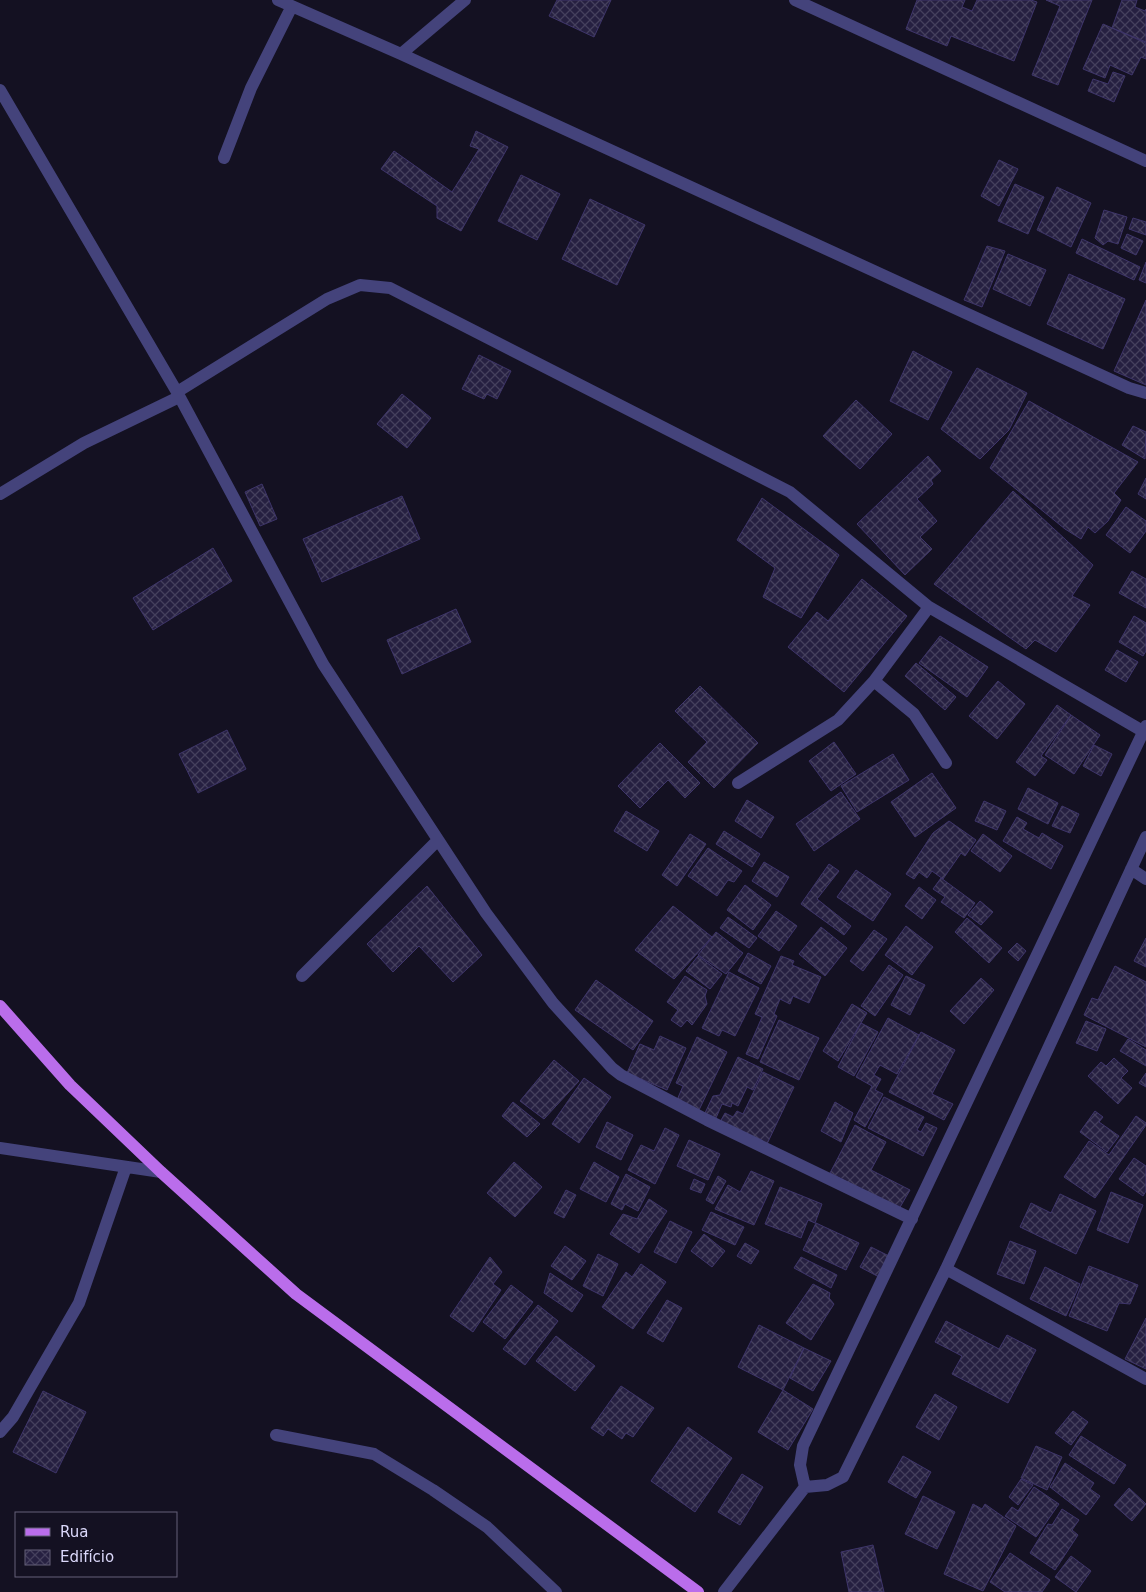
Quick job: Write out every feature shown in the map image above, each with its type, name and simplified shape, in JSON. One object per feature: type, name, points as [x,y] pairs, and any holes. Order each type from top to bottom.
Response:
[{"type":"main road","points":[[0,1006],[70,1085],[161,1172],[296,1294],[698,1592]]},
{"type":"street","points":[[278,0],[401,54],[1102,376],[1146,393]]},
{"type":"street","points":[[401,54],[465,0]]},
{"type":"street","points":[[795,0],[1146,161]]},
{"type":"street","points":[[224,158],[251,88],[292,6]]},
{"type":"street","points":[[0,90],[178,395],[323,664],[486,913],[553,1003],[612,1068],[630,1080],[707,1120],[912,1219]]},
{"type":"street","points":[[0,494],[84,443],[178,395],[327,299],[360,285],[390,288],[790,492],[928,607],[1145,730],[803,1446],[800,1465],[805,1488]]},
{"type":"street","points":[[738,783],[838,720],[874,682],[928,607]]},
{"type":"street","points":[[874,682],[914,714],[946,763]]},
{"type":"street","points":[[724,1592],[805,1488],[827,1485],[842,1477],[946,1268],[1146,837]]},
{"type":"street","points":[[302,976],[438,840]]},
{"type":"street","points":[[1131,869],[1146,879]]},
{"type":"street","points":[[0,1148],[161,1172]]},
{"type":"street","points":[[0,1432],[13,1418],[79,1303],[126,1167]]},
{"type":"street","points":[[946,1268],[1146,1379]]},
{"type":"street","points":[[276,1435],[374,1454],[487,1526],[556,1592]]},
{"type":"building","points":[[557,0],[611,0],[594,37],[549,16]]},
{"type":"building","points":[[917,0],[965,0],[962,7],[972,11],[977,0],[1031,0],[1037,2],[1014,61],[951,36],[947,46],[906,29]]},
{"type":"building","points":[[1046,0],[1092,0],[1058,85],[1032,75],[1060,6]]},
{"type":"building","points":[[1122,0],[1137,0],[1135,7],[1145,11],[1146,9],[1146,42],[1112,28]]},
{"type":"building","points":[[1103,24],[1146,43],[1146,59],[1141,57],[1132,75],[1110,65],[1105,78],[1083,69]]},
{"type":"building","points":[[1113,72],[1125,76],[1114,102],[1088,91],[1093,79],[1108,84]]},
{"type":"building","points":[[476,131],[508,147],[461,231],[437,218],[437,206],[381,169],[394,151],[452,192],[479,149],[470,146]]},
{"type":"building","points":[[999,160],[1018,169],[999,206],[981,196]]},
{"type":"building","points":[[521,175],[560,194],[537,240],[498,221]]},
{"type":"building","points":[[1015,184],[1044,197],[1028,234],[998,221]]},
{"type":"building","points":[[1057,187],[1091,203],[1071,247],[1037,230]]},
{"type":"building","points":[[590,199],[645,225],[617,285],[562,259]]},
{"type":"building","points":[[1104,210],[1127,217],[1118,244],[1108,241],[1103,245],[1095,238]]},
{"type":"building","points":[[1133,218],[1146,222],[1146,235],[1129,229]]},
{"type":"building","points":[[1127,234],[1143,241],[1136,255],[1121,248]]},
{"type":"building","points":[[1082,239],[1140,267],[1134,280],[1076,253]]},
{"type":"building","points":[[987,246],[1005,251],[982,307],[964,300]]},
{"type":"building","points":[[1008,254],[1046,270],[1030,306],[993,289]]},
{"type":"building","points":[[1146,262],[1146,283],[1139,280]]},
{"type":"building","points":[[1069,274],[1125,299],[1103,349],[1047,324]]},
{"type":"building","points":[[1146,300],[1146,385],[1114,371]]},
{"type":"building","points":[[913,351],[952,372],[928,420],[890,401]]},
{"type":"building","points":[[479,355],[511,371],[497,399],[487,394],[484,399],[462,389]]},
{"type":"building","points":[[977,368],[1027,393],[1009,430],[980,459],[941,429]]},
{"type":"building","points":[[402,394],[431,418],[407,448],[377,424]]},
{"type":"building","points":[[856,400],[892,434],[860,469],[823,436]]},
{"type":"building","points":[[1029,401],[1138,462],[1114,493],[1121,500],[1108,521],[1095,533],[1088,527],[1081,539],[1065,529],[990,468]]},
{"type":"building","points":[[1133,426],[1146,432],[1145,459],[1122,445]]},
{"type":"building","points":[[928,456],[941,471],[931,480],[933,484],[917,499],[937,521],[920,537],[932,549],[905,575],[857,524]]},
{"type":"building","points":[[1146,478],[1146,499],[1138,494]]},
{"type":"building","points":[[262,484],[277,519],[260,526],[245,492]]},
{"type":"building","points":[[1013,491],[1093,565],[1072,596],[1090,605],[1056,652],[1035,640],[1026,649],[934,584]]},
{"type":"building","points":[[402,496],[420,539],[322,582],[303,539]]},
{"type":"building","points":[[762,498],[839,555],[801,618],[763,597],[775,568],[737,540]]},
{"type":"building","points":[[1126,507],[1146,521],[1146,531],[1130,553],[1106,535]]},
{"type":"building","points":[[213,548],[232,581],[153,630],[133,598]]},
{"type":"building","points":[[1132,571],[1146,579],[1146,608],[1119,593]]},
{"type":"building","points":[[862,579],[907,616],[844,692],[788,647],[817,612],[828,621]]},
{"type":"building","points":[[456,609],[471,642],[402,674],[387,640]]},
{"type":"building","points":[[1134,616],[1146,623],[1146,651],[1143,656],[1119,642]]},
{"type":"building","points":[[940,636],[988,667],[967,697],[919,663]]},
{"type":"building","points":[[1117,650],[1138,662],[1126,682],[1105,670]]},
{"type":"building","points":[[916,663],[956,697],[945,710],[905,676]]},
{"type":"building","points":[[998,681],[1025,704],[997,739],[969,716]]},
{"type":"building","points":[[700,686],[758,743],[714,788],[688,762],[707,742],[675,711]]},
{"type":"building","points":[[1057,705],[1071,715],[1041,756],[1047,760],[1035,776],[1016,762]]},
{"type":"building","points":[[1071,715],[1100,735],[1074,774],[1045,755]]},
{"type":"building","points":[[227,730],[246,769],[198,793],[179,754]]},
{"type":"building","points":[[834,742],[856,774],[831,791],[809,761]]},
{"type":"building","points":[[660,743],[700,783],[685,798],[668,780],[640,808],[618,786]]},
{"type":"building","points":[[1094,745],[1112,754],[1101,776],[1083,766]]},
{"type":"building","points":[[893,754],[909,780],[857,812],[841,786]]},
{"type":"building","points":[[932,773],[956,808],[915,837],[891,802]]},
{"type":"building","points":[[1028,788],[1058,803],[1048,824],[1018,809]]},
{"type":"building","points":[[841,792],[860,819],[814,851],[796,824]]},
{"type":"building","points":[[747,800],[774,817],[761,838],[735,821]]},
{"type":"building","points":[[984,801],[1006,811],[997,830],[975,821]]},
{"type":"building","points":[[1062,806],[1079,814],[1070,833],[1052,826]]},
{"type":"building","points":[[626,811],[659,831],[647,851],[614,831]]},
{"type":"building","points":[[1017,817],[1027,823],[1023,829],[1039,838],[1042,833],[1063,846],[1051,869],[1003,841]]},
{"type":"building","points":[[949,821],[976,840],[965,856],[961,853],[943,879],[932,871],[927,878],[919,872],[914,879],[906,874],[933,833]]},
{"type":"building","points":[[724,831],[760,854],[752,867],[716,844]]},
{"type":"building","points":[[690,834],[706,844],[677,886],[662,875]]},
{"type":"building","points":[[983,834],[1012,856],[1000,872],[971,851]]},
{"type":"building","points":[[708,848],[742,871],[734,882],[728,880],[717,896],[688,876]]},
{"type":"building","points":[[764,862],[789,877],[777,897],[752,881]]},
{"type":"building","points":[[829,864],[839,871],[817,899],[851,926],[844,935],[801,904]]},
{"type":"building","points":[[856,870],[891,894],[873,921],[837,897]]},
{"type":"building","points":[[941,878],[975,903],[964,918],[941,902],[945,897],[933,889]]},
{"type":"building","points":[[745,885],[771,905],[753,930],[727,910]]},
{"type":"building","points":[[427,886],[482,955],[453,982],[419,946],[393,972],[367,944]]},
{"type":"building","points":[[919,887],[936,900],[922,919],[905,906]]},
{"type":"building","points":[[980,901],[993,912],[981,925],[968,915]]},
{"type":"building","points":[[673,906],[712,937],[674,979],[635,950]]},
{"type":"building","points":[[776,911],[797,926],[779,951],[758,936]]},
{"type":"building","points":[[728,917],[757,938],[749,948],[720,928]]},
{"type":"building","points":[[967,918],[1002,948],[989,963],[955,932]]},
{"type":"building","points":[[906,926],[933,947],[912,975],[885,955]]},
{"type":"building","points":[[821,927],[847,948],[825,976],[799,954]]},
{"type":"building","points":[[874,930],[887,939],[863,971],[850,961]]},
{"type":"building","points":[[716,932],[743,953],[726,974],[698,955]]},
{"type":"building","points":[[1146,938],[1146,967],[1134,961]]},
{"type":"building","points":[[1017,943],[1026,951],[1018,961],[1008,952]]},
{"type":"building","points":[[748,953],[771,966],[761,984],[738,971]]},
{"type":"building","points":[[698,956],[722,974],[710,989],[686,971]]},
{"type":"building","points":[[781,956],[794,961],[792,965],[821,977],[809,1003],[793,996],[790,1004],[780,999],[774,1014],[777,1016],[758,1059],[746,1054],[762,1017],[755,1014]]},
{"type":"building","points":[[889,965],[903,975],[875,1016],[861,1006]]},
{"type":"building","points":[[1115,966],[1146,982],[1146,1047],[1084,1015],[1092,998],[1098,1000]]},
{"type":"building","points":[[729,972],[759,988],[735,1036],[722,1030],[719,1036],[702,1028]]},
{"type":"building","points":[[685,976],[707,990],[705,996],[707,1004],[692,1025],[687,1020],[681,1027],[671,1020],[678,1010],[667,1002]]},
{"type":"building","points":[[906,976],[925,985],[910,1015],[891,1005]]},
{"type":"building","points":[[981,978],[994,990],[964,1024],[950,1011]]},
{"type":"building","points":[[596,980],[653,1021],[633,1050],[575,1010]]},
{"type":"building","points":[[852,1004],[867,1013],[838,1061],[823,1051]]},
{"type":"building","points":[[888,1018],[919,1035],[897,1074],[880,1065],[874,1075],[881,1079],[875,1090],[883,1094],[865,1127],[854,1120],[872,1086],[856,1077]]},
{"type":"building","points":[[779,1020],[819,1038],[799,1080],[760,1062]]},
{"type":"building","points":[[1086,1021],[1106,1029],[1097,1051],[1076,1043]]},
{"type":"building","points":[[861,1023],[878,1032],[854,1076],[838,1067]]},
{"type":"building","points":[[921,1032],[955,1050],[932,1094],[953,1104],[944,1120],[889,1092]]},
{"type":"building","points":[[660,1036],[686,1048],[667,1090],[627,1073],[640,1044],[654,1050]]},
{"type":"building","points":[[697,1037],[727,1052],[699,1110],[677,1100],[683,1086],[676,1083]]},
{"type":"building","points":[[1128,1039],[1146,1050],[1146,1066],[1120,1051]]},
{"type":"building","points":[[738,1057],[763,1069],[753,1090],[747,1087],[738,1106],[732,1103],[731,1107],[722,1104],[716,1118],[705,1113],[713,1096],[720,1095]]},
{"type":"building","points":[[1114,1058],[1128,1071],[1121,1078],[1132,1088],[1118,1104],[1088,1076],[1101,1062],[1106,1066]]},
{"type":"building","points":[[554,1060],[579,1081],[544,1119],[520,1101]]},
{"type":"building","points":[[763,1072],[794,1087],[767,1144],[720,1122],[725,1113],[733,1117],[737,1111],[743,1114]]},
{"type":"building","points":[[1146,1073],[1146,1087],[1139,1083]]},
{"type":"building","points":[[584,1078],[611,1097],[579,1143],[552,1124]]},
{"type":"building","points":[[884,1097],[924,1117],[917,1130],[921,1132],[926,1123],[937,1128],[923,1156],[868,1128]]},
{"type":"building","points":[[513,1102],[540,1124],[527,1137],[502,1116]]},
{"type":"building","points":[[835,1102],[853,1113],[841,1142],[821,1131]]},
{"type":"building","points":[[1095,1111],[1103,1117],[1099,1122],[1119,1136],[1107,1152],[1080,1132]]},
{"type":"building","points":[[1136,1116],[1146,1125],[1095,1198],[1064,1177],[1089,1141],[1109,1155]]},
{"type":"building","points":[[607,1122],[633,1135],[621,1160],[596,1147]]},
{"type":"building","points":[[855,1125],[886,1142],[871,1170],[910,1190],[899,1209],[830,1173]]},
{"type":"building","points":[[665,1128],[679,1135],[655,1184],[628,1170],[641,1145],[654,1151]]},
{"type":"building","points":[[689,1140],[720,1154],[708,1180],[677,1166]]},
{"type":"building","points":[[1134,1158],[1146,1166],[1146,1191],[1143,1196],[1119,1179]]},
{"type":"building","points":[[514,1162],[542,1187],[515,1217],[487,1193]]},
{"type":"building","points":[[594,1162],[619,1177],[606,1202],[580,1189]]},
{"type":"building","points":[[751,1171],[774,1181],[754,1225],[715,1209],[728,1185],[740,1192]]},
{"type":"building","points":[[626,1174],[650,1187],[638,1211],[625,1204],[622,1210],[611,1204]]},
{"type":"building","points":[[718,1176],[726,1181],[713,1204],[706,1200]]},
{"type":"building","points":[[694,1179],[705,1184],[701,1193],[690,1189]]},
{"type":"building","points":[[780,1187],[822,1204],[815,1223],[808,1220],[801,1238],[765,1224]]},
{"type":"building","points":[[566,1190],[576,1195],[564,1218],[554,1213]]},
{"type":"building","points":[[1111,1192],[1143,1205],[1128,1243],[1097,1230]]},
{"type":"building","points":[[1060,1194],[1096,1211],[1076,1254],[1020,1227],[1031,1203],[1051,1213]]},
{"type":"building","points":[[649,1199],[667,1211],[639,1253],[610,1234],[623,1214],[637,1219]]},
{"type":"building","points":[[711,1212],[744,1227],[735,1245],[702,1230]]},
{"type":"building","points":[[670,1221],[692,1232],[676,1263],[654,1252]]},
{"type":"building","points":[[816,1223],[859,1243],[846,1270],[803,1250]]},
{"type":"building","points":[[704,1234],[725,1251],[712,1267],[691,1251]]},
{"type":"building","points":[[1010,1241],[1036,1251],[1024,1284],[997,1274]]},
{"type":"building","points":[[745,1243],[759,1251],[751,1264],[737,1256]]},
{"type":"building","points":[[565,1246],[586,1261],[572,1280],[551,1266]]},
{"type":"building","points":[[871,1247],[889,1256],[879,1277],[860,1267]]},
{"type":"building","points":[[598,1254],[618,1264],[603,1296],[583,1286]]},
{"type":"building","points":[[490,1257],[502,1272],[493,1284],[501,1290],[473,1332],[450,1316]]},
{"type":"building","points":[[801,1257],[837,1275],[831,1288],[794,1268]]},
{"type":"building","points":[[641,1264],[666,1282],[633,1329],[602,1307],[626,1272],[632,1277]]},
{"type":"building","points":[[1089,1266],[1138,1285],[1130,1304],[1119,1303],[1107,1331],[1069,1316]]},
{"type":"building","points":[[1045,1267],[1080,1284],[1066,1316],[1030,1299]]},
{"type":"building","points":[[550,1273],[583,1295],[572,1312],[544,1293]]},
{"type":"building","points":[[813,1284],[830,1293],[829,1298],[834,1304],[811,1340],[786,1323]]},
{"type":"building","points":[[511,1285],[533,1302],[505,1339],[483,1322]]},
{"type":"building","points":[[667,1300],[682,1308],[663,1342],[647,1333]]},
{"type":"building","points":[[538,1305],[558,1321],[525,1365],[503,1349]]},
{"type":"building","points":[[1146,1318],[1146,1369],[1125,1359]]},
{"type":"building","points":[[946,1321],[999,1349],[1007,1335],[1036,1350],[1008,1403],[952,1374],[962,1356],[935,1342]]},
{"type":"building","points":[[759,1325],[804,1348],[783,1390],[738,1367]]},
{"type":"building","points":[[556,1336],[595,1366],[575,1391],[536,1361]]},
{"type":"building","points":[[804,1348],[831,1361],[813,1391],[790,1378]]},
{"type":"building","points":[[621,1386],[654,1408],[633,1437],[626,1433],[622,1439],[608,1429],[603,1436],[591,1428]]},
{"type":"building","points":[[783,1390],[813,1409],[788,1450],[758,1432]]},
{"type":"building","points":[[43,1391],[86,1412],[56,1473],[13,1452]]},
{"type":"building","points":[[935,1394],[957,1407],[939,1440],[916,1427]]},
{"type":"building","points":[[1073,1411],[1088,1422],[1071,1445],[1055,1433]]},
{"type":"building","points":[[688,1427],[732,1458],[695,1512],[651,1481]]},
{"type":"building","points":[[1081,1436],[1126,1465],[1114,1484],[1069,1455]]},
{"type":"building","points":[[1036,1446],[1062,1457],[1047,1490],[1021,1478]]},
{"type":"building","points":[[903,1456],[931,1472],[916,1498],[888,1482]]},
{"type":"building","points":[[1065,1463],[1094,1483],[1090,1489],[1100,1496],[1086,1515],[1050,1487]]},
{"type":"building","points":[[742,1474],[763,1487],[740,1525],[718,1512]]},
{"type":"building","points":[[1021,1479],[1033,1485],[1018,1505],[1009,1497]]},
{"type":"building","points":[[1034,1487],[1059,1504],[1036,1537],[1005,1516],[1012,1507],[1018,1511]]},
{"type":"building","points":[[1129,1488],[1146,1504],[1132,1521],[1114,1505]]},
{"type":"building","points":[[923,1496],[955,1512],[937,1549],[905,1534]]},
{"type":"building","points":[[973,1504],[982,1509],[985,1504],[1016,1526],[983,1591],[944,1574]]},
{"type":"building","points":[[1062,1509],[1079,1520],[1072,1530],[1078,1535],[1055,1570],[1030,1553],[1048,1524],[1052,1525]]},
{"type":"building","points":[[873,1545],[884,1592],[849,1592],[841,1552]]},
{"type":"building","points":[[1010,1553],[1050,1580],[1042,1592],[1005,1592],[990,1582]]},
{"type":"building","points":[[1071,1556],[1091,1571],[1076,1592],[1055,1577]]}]
